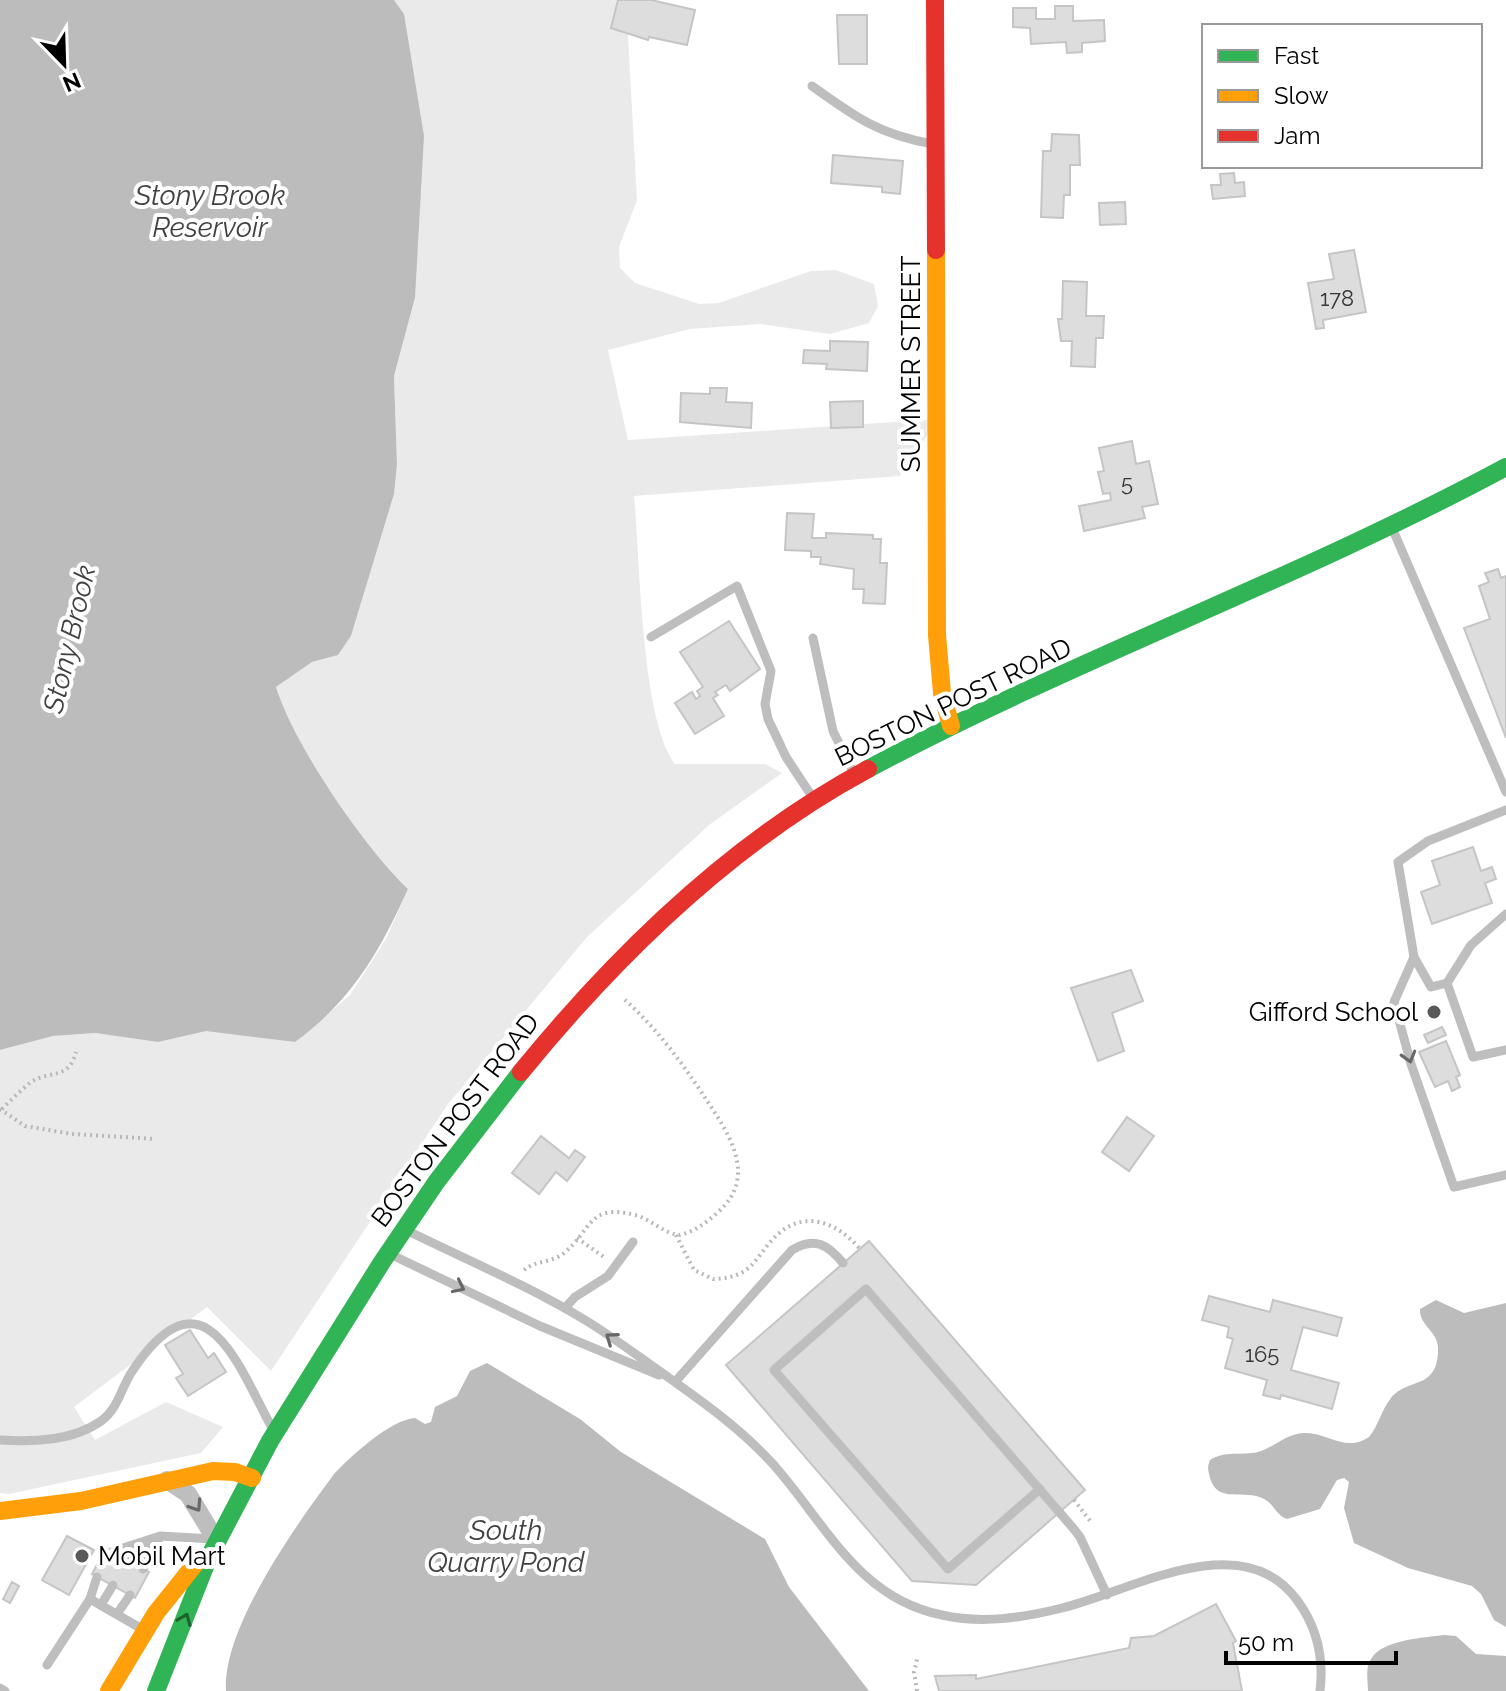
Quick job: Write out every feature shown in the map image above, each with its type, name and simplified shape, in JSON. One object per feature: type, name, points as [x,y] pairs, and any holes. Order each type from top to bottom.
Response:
[{"type":"main road","name":"SUMMER STREET","points":[[935,0],[937,635],[942,693],[951,726]]},
{"type":"main road","name":"BOSTON POST ROAD","points":[[109,1691],[145,1630],[216,1540],[276,1435],[388,1253],[503,1092],[609,970],[698,887],[815,801],[951,726],[1392,527],[1506,467]]},
{"type":"main road","points":[[0,1511],[81,1501],[167,1480],[224,1471],[252,1478]]},
{"type":"main road","name":"BOSTON POST ROAD","points":[[156,1691],[216,1540]]},
{"type":"street","points":[[167,1480],[188,1494],[216,1540]]},
{"type":"lane","points":[[812,86],[857,118],[896,138],[937,145]]},
{"type":"lane","points":[[1392,527],[1506,792]]},
{"type":"lane","points":[[651,637],[737,586],[771,671],[765,704],[768,719],[786,757],[815,801]]},
{"type":"lane","points":[[813,638],[833,731],[855,777]]},
{"type":"lane","points":[[1506,810],[1428,841],[1398,862],[1414,957],[1431,987],[1447,983],[1471,945],[1506,914]]},
{"type":"lane","points":[[1414,957],[1394,1002],[1411,1064],[1454,1187],[1506,1175]]},
{"type":"lane","points":[[1447,983],[1473,1057],[1506,1050]]},
{"type":"lane","points":[[404,1230],[565,1308],[675,1382],[750,1440],[858,1572],[884,1593],[911,1606],[971,1620],[1001,1619],[1064,1608],[1174,1571],[1199,1566],[1244,1566],[1262,1573],[1292,1593],[1304,1609],[1322,1666],[1320,1691]]},
{"type":"lane","points":[[565,1308],[616,1266],[633,1242]]},
{"type":"lane","points":[[675,1382],[792,1250],[807,1243],[822,1243],[843,1263]]},
{"type":"lane","points":[[388,1253],[540,1326],[675,1382]]},
{"type":"lane","points":[[1040,1489],[948,1569],[774,1370],[866,1289],[1040,1489],[1085,1544],[1107,1595]]},
{"type":"lane","points":[[0,1440],[61,1437],[99,1423],[115,1407],[127,1379],[141,1358],[166,1334],[188,1324],[207,1327],[222,1338],[276,1435]]},
{"type":"lane","points":[[111,1552],[160,1536],[216,1540]]},
{"type":"lane","points":[[129,1561],[160,1536]]},
{"type":"lane","points":[[143,1569],[160,1536]]},
{"type":"lane","points":[[47,1665],[90,1599],[97,1577]]},
{"type":"lane","points":[[101,1605],[113,1585]]},
{"type":"lane","points":[[117,1614],[130,1595]]},
{"type":"lane","points":[[90,1599],[145,1630]]},
{"type":"path","points":[[623,998],[658,1031],[719,1115],[737,1154],[737,1182],[726,1205],[701,1226],[676,1235]]},
{"type":"path","points":[[76,1052],[64,1074],[34,1080],[1,1109],[25,1126],[72,1134],[156,1139]]},
{"type":"path","points":[[522,1271],[531,1264],[562,1255],[595,1217],[612,1212],[644,1217],[676,1235],[694,1270],[713,1279],[747,1270],[778,1234],[802,1221],[828,1223],[848,1235],[860,1249]]},
{"type":"path","points":[[577,1238],[616,1266]]},
{"type":"path","points":[[917,1691],[914,1672],[918,1656]]},
{"type":"shaded area","points":[[394,0],[626,0],[637,200],[619,247],[620,268],[635,283],[699,304],[719,303],[811,271],[836,270],[874,284],[878,306],[869,323],[830,334],[761,324],[690,329],[608,350],[628,440],[938,419],[900,476],[634,496],[649,676],[655,712],[675,764],[765,764],[782,773],[709,825],[587,937],[448,1104],[271,1371],[207,1307],[74,1407],[95,1440],[166,1402],[223,1427],[201,1453],[9,1494],[0,1493],[0,1050],[53,1036],[95,1033],[158,1042],[206,1030],[295,1042],[350,995],[386,939],[408,889],[351,822],[332,794],[298,738],[276,687],[312,662],[338,655],[351,636],[394,494],[397,465],[394,376],[415,299],[404,14]]},
{"type":"water","name":"Stony Brook Reservoir","points":[[0,0],[394,0],[404,14],[424,136],[415,298],[394,376],[397,465],[394,494],[351,636],[338,655],[312,662],[276,687],[298,737],[332,794],[371,848],[408,889],[362,974],[333,1009],[295,1042],[206,1031],[158,1042],[95,1033],[53,1036],[0,1050]]},
{"type":"water","points":[[1436,1300],[1464,1313],[1506,1303],[1506,1627],[1494,1620],[1481,1594],[1472,1586],[1408,1568],[1354,1543],[1344,1508],[1349,1482],[1344,1478],[1337,1480],[1320,1509],[1287,1519],[1264,1499],[1219,1491],[1210,1478],[1210,1460],[1228,1454],[1258,1452],[1297,1434],[1312,1434],[1344,1443],[1369,1437],[1391,1398],[1433,1371],[1437,1361],[1437,1341],[1422,1319],[1420,1309]]},
{"type":"water","name":"South Quarry Pond","points":[[487,1363],[580,1419],[621,1452],[765,1539],[789,1587],[869,1691],[226,1691],[228,1666],[249,1608],[283,1548],[334,1474],[394,1425],[415,1418],[425,1424],[431,1422],[435,1407],[457,1396],[470,1371]]},
{"type":"water","points":[[1456,1636],[1476,1654],[1506,1656],[1506,1691],[1368,1691],[1368,1666],[1377,1652],[1394,1643]]},
{"type":"building","points":[[618,0],[651,0],[695,10],[687,45],[649,37],[648,40],[611,28]]},
{"type":"building","points":[[1055,6],[1073,6],[1073,21],[1104,20],[1105,41],[1082,43],[1082,52],[1067,53],[1066,42],[1031,44],[1030,28],[1013,27],[1013,8],[1036,8],[1036,19],[1055,19]]},
{"type":"building","points":[[837,15],[867,15],[867,64],[839,64]]},
{"type":"building","points":[[1052,134],[1079,135],[1080,165],[1070,165],[1070,195],[1064,195],[1063,218],[1041,217],[1043,151],[1051,151]]},
{"type":"building","points":[[833,155],[903,161],[900,194],[882,192],[882,187],[831,183]]},
{"type":"building","points":[[1234,173],[1235,183],[1244,182],[1245,196],[1213,199],[1211,185],[1221,185],[1220,174]]},
{"type":"building","points":[[1125,202],[1126,224],[1100,225],[1099,203]]},
{"type":"building","points":[[1354,250],[1366,312],[1323,320],[1324,328],[1316,329],[1308,283],[1334,279],[1329,254]]},
{"type":"building","points":[[1063,281],[1087,282],[1086,316],[1104,316],[1103,338],[1096,338],[1095,367],[1071,366],[1072,341],[1061,341],[1058,319],[1062,319]]},
{"type":"building","points":[[830,341],[868,342],[867,371],[826,369],[827,364],[803,363],[804,350],[830,351]]},
{"type":"building","points":[[710,388],[727,388],[726,402],[752,403],[751,428],[680,422],[681,393],[710,394]]},
{"type":"building","points":[[863,401],[863,427],[831,428],[830,402]]},
{"type":"building","points":[[1132,441],[1136,464],[1149,461],[1158,504],[1142,507],[1145,518],[1084,531],[1079,506],[1111,500],[1110,493],[1103,494],[1098,472],[1104,471],[1099,448]]},
{"type":"building","points":[[787,513],[814,514],[812,538],[826,538],[826,533],[873,535],[873,539],[881,539],[880,563],[887,563],[885,604],[863,603],[864,589],[853,589],[854,569],[820,564],[821,557],[811,557],[811,551],[785,550]]},
{"type":"building","points":[[1498,569],[1501,578],[1506,576],[1506,738],[1464,628],[1490,619],[1479,586],[1489,582],[1485,573]]},
{"type":"building","points":[[729,621],[760,669],[730,691],[726,685],[715,692],[718,695],[713,698],[724,716],[695,734],[675,703],[692,692],[696,699],[700,696],[697,691],[703,687],[680,652]]},
{"type":"building","points":[[1473,847],[1481,871],[1492,867],[1496,879],[1485,883],[1492,903],[1432,924],[1421,892],[1440,885],[1432,861]]},
{"type":"building","points":[[1131,970],[1143,1001],[1112,1013],[1124,1051],[1098,1061],[1071,988]]},
{"type":"building","points":[[1442,1027],[1446,1035],[1428,1043],[1424,1035]]},
{"type":"building","points":[[1446,1041],[1460,1075],[1456,1077],[1460,1087],[1452,1091],[1448,1081],[1435,1087],[1419,1052]]},
{"type":"building","points":[[1127,1117],[1154,1136],[1129,1171],[1102,1152]]},
{"type":"building","points":[[541,1136],[569,1158],[575,1150],[585,1157],[567,1181],[556,1172],[539,1194],[512,1173]]},
{"type":"building","points":[[869,1241],[1085,1490],[976,1585],[912,1581],[726,1365]]},
{"type":"building","points":[[1209,1296],[1270,1312],[1273,1300],[1342,1318],[1337,1336],[1303,1327],[1291,1370],[1339,1383],[1332,1409],[1281,1395],[1280,1399],[1263,1395],[1267,1380],[1225,1368],[1233,1339],[1227,1337],[1229,1327],[1202,1320]]},
{"type":"building","points":[[190,1330],[208,1358],[214,1353],[226,1372],[188,1396],[176,1378],[183,1374],[165,1345]]},
{"type":"building","points":[[67,1536],[94,1550],[69,1595],[42,1580]]},
{"type":"building","points":[[105,1549],[149,1572],[135,1598],[92,1574]]},
{"type":"building","points":[[12,1582],[19,1586],[10,1603],[3,1599]]},
{"type":"building","points":[[1216,1604],[1236,1641],[1233,1643],[1242,1691],[939,1691],[935,1676],[976,1675],[976,1679],[1129,1648],[1131,1638],[1154,1636]]},
{"type":"traffic: fast","points":[[868,769],[1026,691],[1348,546],[1506,467]]},
{"type":"traffic: fast","points":[[156,1691],[208,1559],[270,1441],[382,1262],[437,1181],[521,1072]]},
{"type":"traffic: slow","points":[[936,250],[937,635],[942,693],[951,726]]},
{"type":"traffic: slow","points":[[0,1511],[81,1501],[213,1471],[235,1472],[252,1478]]},
{"type":"traffic: slow","points":[[109,1691],[156,1613],[200,1558]]},
{"type":"traffic: jam","points":[[935,0],[936,250]]},
{"type":"traffic: jam","points":[[521,1072],[597,985],[680,903],[770,830],[868,769]]},
{"type":"place","name":"Gifford School","points":[[1434,1012]]},
{"type":"place","name":"Mobil Mart","points":[[82,1556]]},
{"type":"water label","name":"Stony Brook","points":[[69,639]]}]
